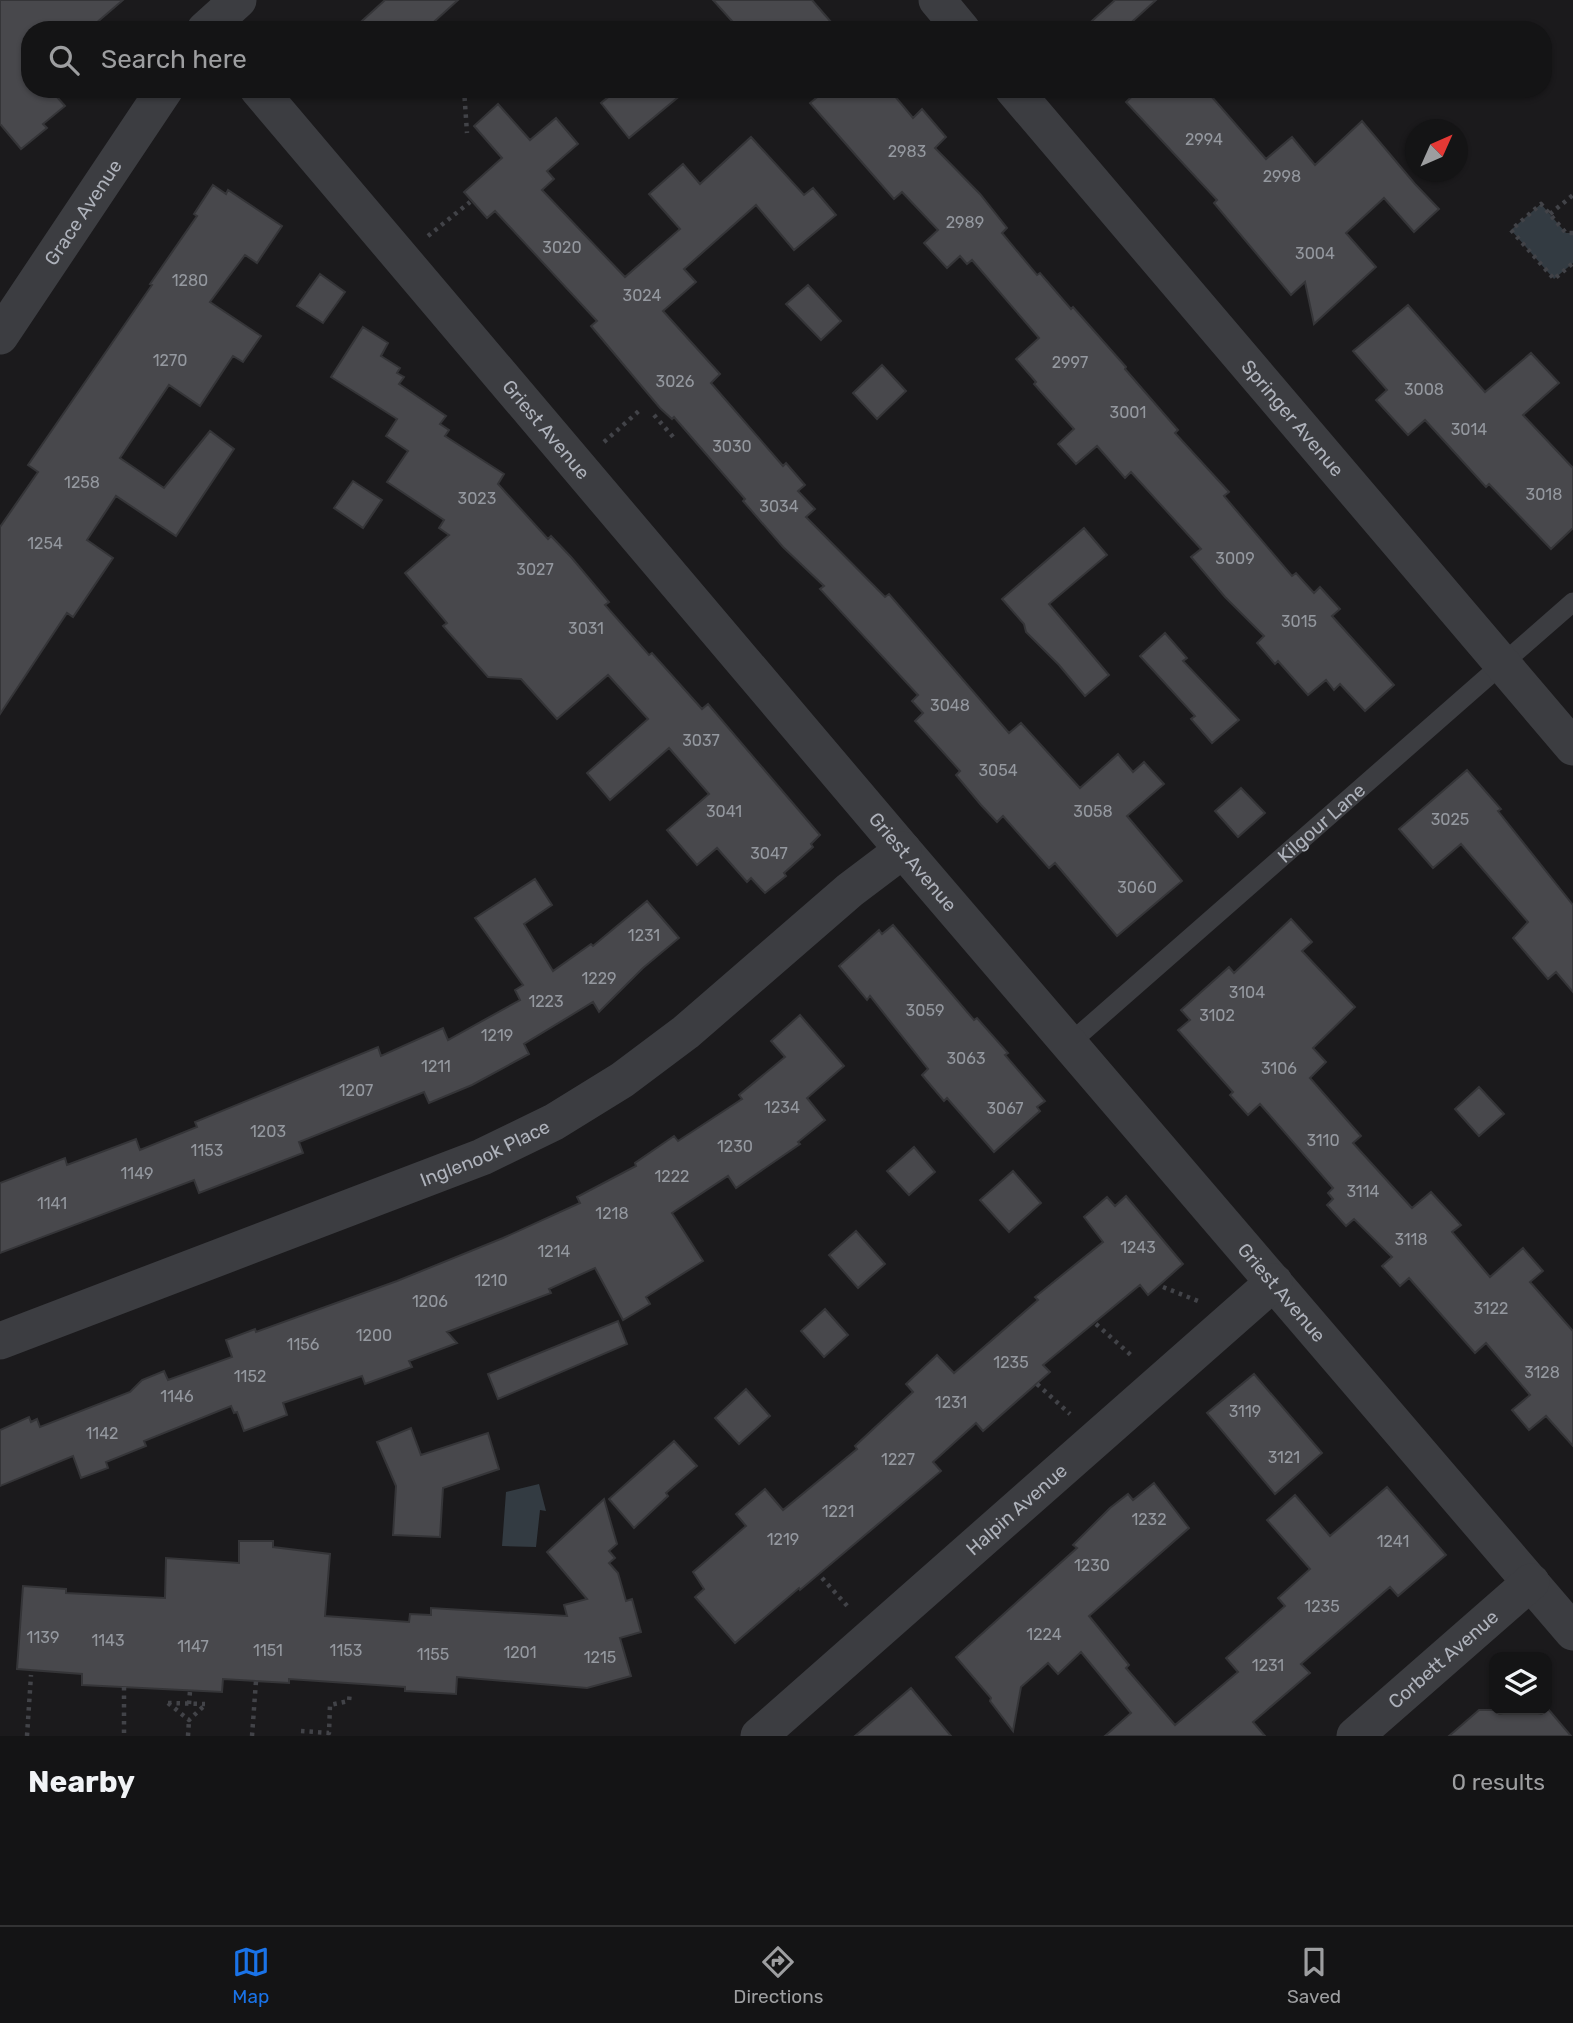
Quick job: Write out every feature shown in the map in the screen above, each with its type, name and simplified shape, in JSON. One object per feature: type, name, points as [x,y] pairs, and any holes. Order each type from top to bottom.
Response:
[{"type":"street","points":[[206,21],[238,0]]},
{"type":"street","points":[[937,0],[954,21]]},
{"type":"street","name":"Grace Avenue","points":[[0,336],[159,98]]},
{"type":"street","name":"Griest Avenue","points":[[266,98],[903,850],[1573,1632]]},
{"type":"street","name":"Springer Avenue","points":[[1021,98],[1573,747]]},
{"type":"street","name":"Inglenook Place","points":[[0,1341],[482,1157],[554,1122],[622,1080],[686,1032],[850,890],[903,850]]},
{"type":"street","name":"Halpin Avenue","points":[[759,1736],[1274,1282]]},
{"type":"street","name":"Corbett Avenue","points":[[1355,1736],[1531,1582]]},
{"type":"lane","name":"Kilgour Lane","points":[[1070,1043],[1573,602]]},
{"type":"path","points":[[465,98],[467,133]]},
{"type":"path","points":[[1550,214],[1573,195]]},
{"type":"path","points":[[428,236],[470,201]]},
{"type":"path","points":[[1573,233],[1566,233],[1541,204],[1511,230],[1554,279],[1573,263]]},
{"type":"path","points":[[604,442],[640,410]]},
{"type":"path","points":[[654,415],[674,438]]},
{"type":"path","points":[[1163,1287],[1200,1302]]},
{"type":"path","points":[[1096,1324],[1132,1356]]},
{"type":"path","points":[[1037,1384],[1069,1412],[1095,1441]]},
{"type":"path","points":[[27,1736],[31,1675]]},
{"type":"path","points":[[252,1736],[256,1681]]},
{"type":"path","points":[[124,1687],[124,1736]]},
{"type":"path","points":[[189,1704],[190,1691]]},
{"type":"path","points":[[301,1731],[330,1733],[330,1705],[349,1701],[350,1692]]},
{"type":"path","points":[[188,1736],[189,1720],[205,1704],[168,1703],[189,1720]]},
{"type":"shaded area","points":[[1541,204],[1566,233],[1573,233],[1573,263],[1554,279],[1511,230]]},
{"type":"shaded area","points":[[539,1484],[546,1511],[540,1510],[536,1547],[502,1546],[506,1492]]},
{"type":"building","points":[[0,0],[123,0],[98,21],[21,21],[21,98],[58,98],[65,106],[43,124],[47,128],[21,149],[0,124]]},
{"type":"building","points":[[385,0],[458,0],[435,21],[362,21]]},
{"type":"building","points":[[713,0],[812,0],[830,21],[732,21]]},
{"type":"building","points":[[1115,0],[1156,0],[1133,21],[1092,21]]},
{"type":"building","points":[[607,98],[677,98],[629,138],[601,103]]},
{"type":"building","points":[[816,98],[896,98],[913,118],[922,109],[946,137],[935,148],[980,194],[1007,228],[1002,233],[1037,275],[1040,273],[1071,309],[1073,307],[1126,367],[1178,430],[1175,433],[1229,492],[1224,496],[1292,576],[1296,573],[1314,593],[1320,587],[1340,609],[1332,616],[1394,685],[1365,711],[1340,684],[1334,690],[1326,680],[1308,695],[1278,661],[1275,664],[1257,643],[1264,636],[1225,597],[1191,557],[1201,549],[1131,472],[1125,478],[1097,446],[1076,464],[1058,444],[1074,429],[1016,359],[1039,338],[972,260],[967,264],[960,256],[947,268],[924,243],[938,230],[902,192],[894,199],[810,103]]},
{"type":"building","points":[[1130,98],[1213,98],[1266,159],[1292,137],[1315,165],[1362,121],[1405,172],[1405,182],[1413,182],[1439,209],[1414,232],[1384,198],[1346,233],[1376,267],[1314,324],[1305,282],[1291,295],[1214,203],[1217,200],[1126,102]]},
{"type":"building","points":[[498,104],[530,140],[556,118],[578,144],[547,171],[554,179],[542,190],[625,277],[680,229],[649,194],[683,164],[700,184],[751,137],[804,195],[813,188],[836,215],[794,250],[756,205],[684,269],[696,282],[663,311],[720,374],[711,383],[783,466],[786,463],[805,485],[798,491],[815,509],[806,517],[885,597],[889,594],[1009,733],[1021,723],[1080,788],[1118,754],[1133,772],[1144,762],[1164,784],[1127,816],[1182,881],[1117,936],[1055,863],[1049,868],[1003,816],[997,822],[981,805],[956,775],[960,771],[915,721],[923,713],[912,701],[918,695],[820,589],[824,586],[783,547],[674,417],[672,419],[660,408],[591,326],[597,321],[495,211],[487,218],[464,192],[502,158],[474,126]]},
{"type":"building","points":[[213,185],[226,194],[228,190],[282,226],[257,263],[245,255],[210,302],[261,336],[243,362],[233,356],[200,406],[169,385],[120,458],[164,488],[210,431],[234,449],[176,536],[116,496],[87,540],[113,558],[73,617],[67,613],[0,714],[0,527],[38,472],[28,465],[152,285],[150,284],[197,216],[194,214]]},
{"type":"building","points":[[320,274],[345,292],[323,323],[297,306]]},
{"type":"building","points":[[808,285],[841,321],[821,340],[786,304]]},
{"type":"building","points":[[1408,305],[1485,392],[1531,353],[1559,383],[1523,415],[1573,468],[1573,528],[1551,549],[1489,484],[1486,487],[1425,420],[1408,435],[1376,400],[1387,390],[1353,351]]},
{"type":"building","points":[[363,327],[388,343],[381,356],[400,368],[397,373],[404,377],[399,384],[446,416],[440,424],[449,430],[445,436],[504,474],[498,484],[548,539],[551,536],[571,557],[609,602],[605,605],[649,655],[652,653],[702,709],[708,704],[820,835],[811,844],[813,847],[784,873],[786,876],[765,893],[751,878],[747,882],[717,848],[697,865],[667,830],[709,794],[669,748],[610,800],[587,773],[648,719],[608,675],[557,719],[521,679],[488,677],[443,626],[447,623],[405,573],[449,535],[439,528],[444,520],[387,482],[408,451],[386,436],[397,419],[331,377]]},
{"type":"building","points":[[882,365],[906,391],[877,419],[853,393]]},
{"type":"building","points":[[353,481],[382,500],[363,528],[334,508]]},
{"type":"building","points":[[1084,528],[1107,555],[1049,604],[1109,675],[1085,696],[1026,632],[1024,624],[1002,599]]},
{"type":"building","points":[[1165,633],[1187,658],[1183,661],[1239,720],[1212,743],[1191,719],[1195,716],[1140,656]]},
{"type":"building","points":[[1467,770],[1501,809],[1498,811],[1573,905],[1573,992],[1556,972],[1548,979],[1513,938],[1528,922],[1461,844],[1433,868],[1399,829]]},
{"type":"building","points":[[1241,788],[1265,813],[1238,837],[1215,811]]},
{"type":"building","points":[[535,879],[552,905],[524,924],[553,971],[591,944],[593,946],[647,901],[679,938],[643,968],[599,1012],[593,1002],[524,1044],[529,1054],[472,1085],[429,1103],[424,1092],[299,1142],[303,1153],[199,1193],[194,1180],[0,1253],[0,1183],[65,1158],[67,1165],[136,1139],[140,1150],[197,1127],[195,1122],[378,1047],[381,1056],[443,1028],[448,1040],[520,1000],[515,990],[523,985],[475,918]]},
{"type":"building","points":[[1291,919],[1312,942],[1302,951],[1355,1007],[1313,1048],[1326,1062],[1310,1078],[1361,1136],[1353,1143],[1412,1208],[1431,1192],[1461,1225],[1452,1232],[1490,1277],[1523,1248],[1543,1271],[1530,1282],[1573,1331],[1573,1446],[1546,1416],[1529,1430],[1512,1410],[1530,1395],[1486,1343],[1475,1353],[1409,1278],[1400,1286],[1382,1266],[1392,1257],[1354,1219],[1346,1226],[1327,1205],[1333,1199],[1328,1193],[1333,1188],[1260,1104],[1248,1115],[1230,1095],[1233,1092],[1178,1030],[1190,1020],[1181,1010],[1229,967],[1234,973]]},
{"type":"building","points":[[893,925],[974,1020],[977,1018],[1008,1053],[1005,1055],[1045,1101],[1037,1107],[1040,1111],[994,1152],[947,1098],[944,1101],[922,1075],[928,1069],[870,996],[867,1000],[839,966],[879,930],[882,934]]},
{"type":"building","points":[[800,1015],[844,1066],[807,1098],[825,1120],[798,1142],[800,1144],[736,1188],[728,1176],[672,1213],[703,1261],[646,1297],[650,1304],[623,1320],[595,1268],[549,1289],[551,1293],[447,1332],[457,1343],[409,1361],[412,1367],[365,1384],[362,1376],[283,1403],[287,1415],[244,1431],[237,1412],[234,1413],[231,1406],[144,1441],[146,1446],[106,1462],[108,1468],[81,1478],[73,1456],[0,1486],[0,1430],[29,1417],[31,1422],[37,1419],[40,1427],[130,1392],[142,1380],[164,1371],[168,1380],[232,1357],[226,1340],[255,1329],[256,1332],[397,1281],[580,1203],[577,1197],[636,1166],[635,1163],[674,1136],[678,1141],[742,1099],[739,1095],[785,1057],[771,1041]]},
{"type":"building","points":[[1479,1087],[1504,1114],[1479,1136],[1455,1109]]},
{"type":"building","points":[[914,1147],[935,1172],[909,1195],[887,1171]]},
{"type":"building","points":[[1013,1171],[1041,1203],[1009,1232],[980,1200]]},
{"type":"building","points":[[1126,1196],[1183,1264],[1148,1295],[1140,1285],[1043,1365],[1050,1372],[983,1431],[976,1423],[933,1462],[941,1471],[735,1643],[695,1597],[704,1589],[693,1572],[746,1526],[736,1514],[765,1489],[783,1510],[857,1449],[855,1446],[913,1392],[906,1384],[937,1355],[954,1373],[1038,1300],[1035,1297],[1103,1242],[1084,1217],[1107,1197],[1115,1206]]},
{"type":"building","points":[[856,1231],[885,1264],[858,1288],[829,1255]]},
{"type":"building","points":[[825,1309],[848,1335],[824,1357],[801,1331]]},
{"type":"building","points":[[618,1321],[627,1344],[498,1399],[488,1374]]},
{"type":"building","points":[[1254,1374],[1322,1453],[1275,1494],[1207,1413]]},
{"type":"building","points":[[746,1389],[770,1416],[739,1444],[715,1418]]},
{"type":"building","points":[[411,1428],[421,1455],[488,1433],[499,1469],[443,1488],[440,1537],[393,1535],[396,1486],[377,1442]]},
{"type":"building","points":[[674,1441],[697,1466],[666,1493],[668,1496],[634,1528],[609,1499]]},
{"type":"building","points":[[1154,1483],[1189,1528],[1089,1616],[1129,1665],[1126,1668],[1175,1725],[1238,1672],[1226,1658],[1285,1606],[1278,1598],[1310,1569],[1267,1520],[1295,1495],[1330,1536],[1387,1487],[1446,1555],[1398,1596],[1390,1587],[1301,1664],[1310,1673],[1253,1722],[1265,1736],[1105,1736],[1131,1713],[1081,1652],[1058,1674],[1048,1663],[1021,1687],[1013,1731],[990,1701],[991,1698],[956,1657],[1077,1548],[1073,1545],[1110,1508],[1128,1494],[1133,1500]]},
{"type":"building","points":[[604,1499],[617,1544],[609,1551],[615,1558],[609,1563],[618,1573],[626,1601],[632,1599],[641,1632],[620,1638],[631,1676],[587,1688],[457,1677],[456,1694],[405,1691],[405,1687],[289,1679],[289,1683],[223,1679],[222,1692],[82,1685],[82,1674],[17,1669],[23,1586],[66,1589],[66,1593],[165,1598],[166,1558],[239,1563],[239,1541],[273,1541],[273,1547],[330,1554],[325,1616],[409,1622],[410,1614],[431,1615],[431,1608],[567,1616],[564,1605],[587,1599],[547,1552]]},
{"type":"building","points":[[911,1688],[951,1736],[855,1736]]},
{"type":"building","points":[[1479,1710],[1489,1710],[1489,1715],[1552,1714],[1571,1736],[1449,1736]]}]
